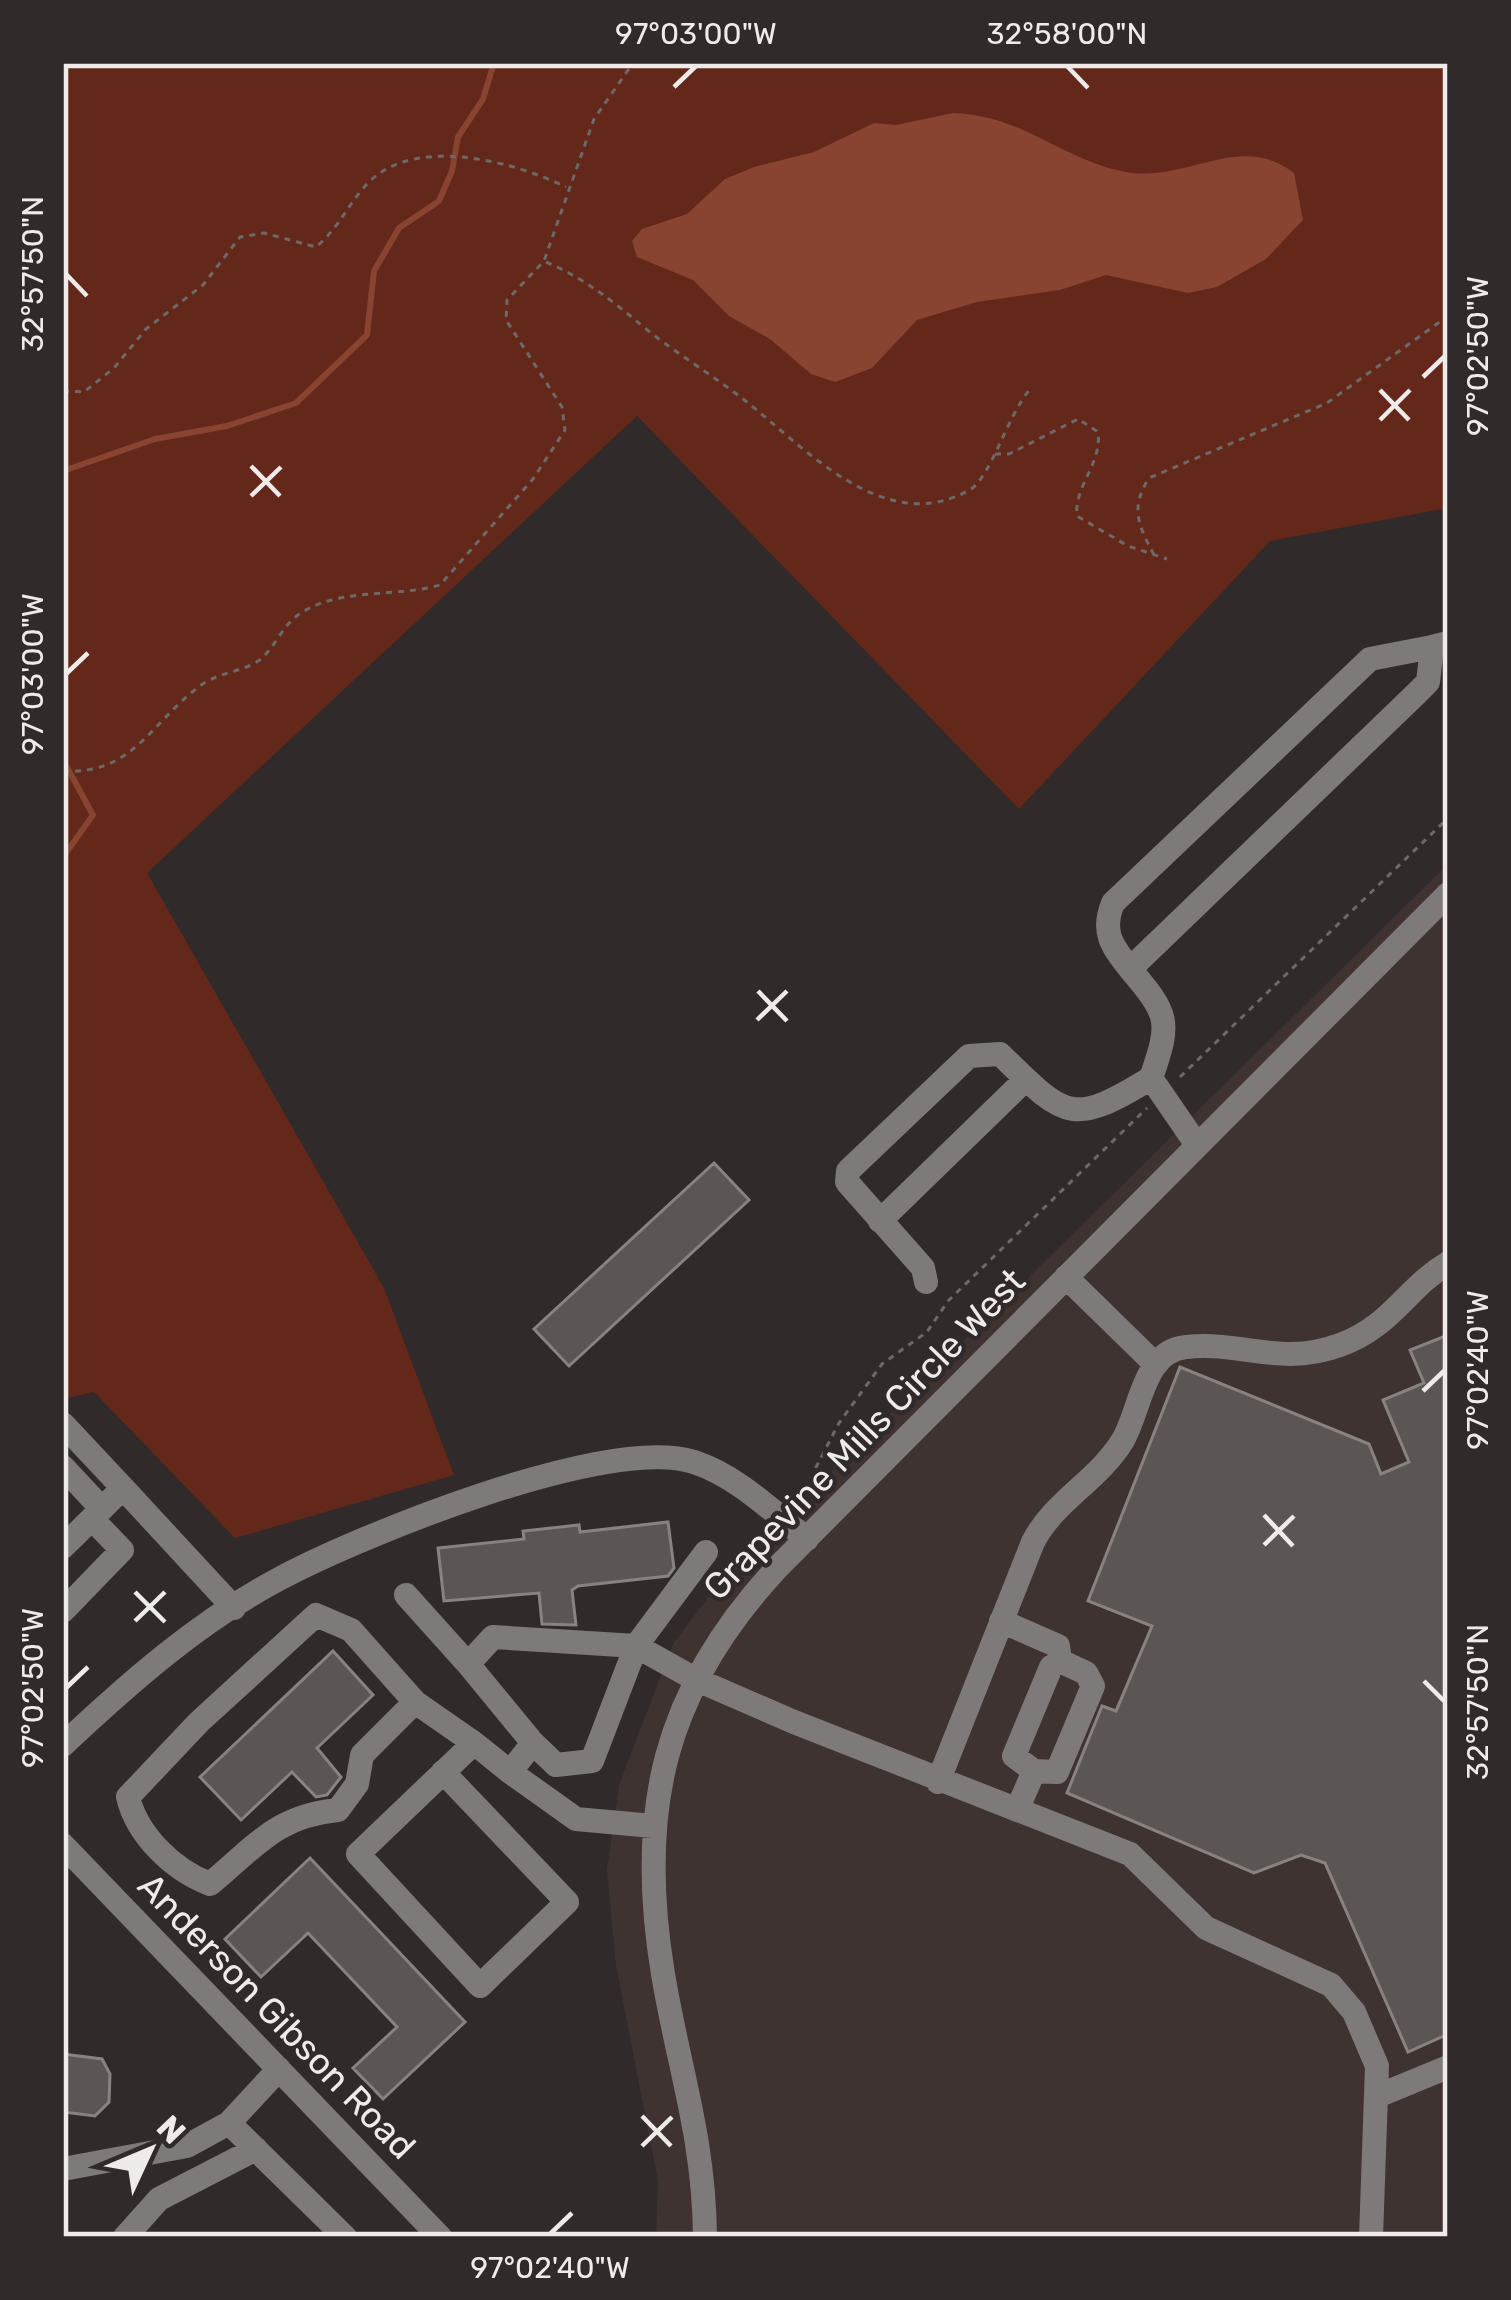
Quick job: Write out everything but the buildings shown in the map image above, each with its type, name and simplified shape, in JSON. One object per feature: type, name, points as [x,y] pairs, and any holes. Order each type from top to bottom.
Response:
[{"type":"street","points":[[1130,969],[1418,693],[1428,682],[1440,645],[1370,659],[1113,903],[1106,920],[1108,941],[1165,1016],[1157,1086],[1197,1145]]},
{"type":"street","name":"Grapevine Mills Circle West","points":[[706,2237],[700,2141],[663,1976],[652,1881],[662,1759],[695,1679],[797,1530],[1066,1277],[1448,894]]},
{"type":"street","points":[[926,1282],[922,1268],[847,1182],[848,1172],[969,1056],[1000,1054],[1059,1107],[1076,1112],[1099,1109],[1157,1086]]},
{"type":"street","points":[[880,1221],[1026,1079]]},
{"type":"street","points":[[938,1782],[1046,1517],[1122,1440],[1155,1364],[1185,1346],[1272,1357],[1333,1348],[1376,1329],[1448,1264]]},
{"type":"street","points":[[1066,1277],[1155,1364]]},
{"type":"street","points":[[63,1424],[234,1608]]},
{"type":"street","points":[[63,1745],[160,1657],[277,1580],[352,1545],[571,1468],[638,1459],[692,1461],[735,1481],[797,1530]]},
{"type":"street","points":[[63,1467],[122,1550],[63,1611]]},
{"type":"street","points":[[63,1547],[123,1488]]},
{"type":"street","points":[[406,1594],[556,1765],[592,1761],[636,1646],[706,1552]]},
{"type":"street","points":[[415,1702],[362,1755],[357,1784],[338,1810],[306,1813],[272,1828],[210,1884],[188,1876],[134,1822],[128,1797],[199,1722],[316,1615],[351,1630],[415,1702],[576,1819],[653,1826]]},
{"type":"street","points":[[1001,1621],[1048,1639],[1058,1646],[1060,1661]]},
{"type":"street","points":[[468,1664],[493,1636],[636,1646],[695,1679],[938,1782],[1130,1854],[1206,1928],[1330,1985],[1354,2012],[1367,2040],[1380,2095],[1371,2237]]},
{"type":"street","points":[[1060,1661],[1086,1673],[1093,1686],[1057,1772],[1034,1772],[1015,1756],[1051,1667],[1060,1661]]},
{"type":"street","points":[[510,1772],[533,1742]]},
{"type":"street","points":[[443,1772],[567,1902],[480,1986],[358,1854],[443,1772],[474,1743]]},
{"type":"street","points":[[1017,1810],[1034,1772]]},
{"type":"street","name":"Anderson Gibson Road","points":[[63,1845],[440,2237]]},
{"type":"street","points":[[1380,2095],[1448,2067]]},
{"type":"street","points":[[63,2169],[187,2146],[229,2123],[279,2069]]},
{"type":"street","points":[[229,2123],[345,2237]]},
{"type":"street","points":[[125,2237],[159,2199],[256,2149]]},
{"type":"path","points":[[63,771],[86,772],[116,763],[198,687],[220,672],[253,664],[298,615],[327,600],[440,585],[533,479],[566,430],[562,407],[506,320],[507,300],[544,261],[607,95],[634,63]]},
{"type":"path","points":[[63,391],[84,392],[114,368],[146,329],[203,285],[240,237],[264,233],[316,247],[348,217],[372,178],[413,163],[469,155],[529,169],[568,188]]},
{"type":"path","points":[[544,261],[591,282],[748,403],[813,460],[886,498],[951,499],[976,486],[1009,415],[1031,388]]},
{"type":"path","points":[[1154,555],[1138,525],[1136,499],[1149,478],[1327,403],[1448,316]]},
{"type":"path","points":[[993,454],[1009,454],[1078,419],[1098,432],[1100,450],[1076,500],[1077,516],[1167,559]]},
{"type":"path","points":[[797,1530],[838,1423],[882,1364],[927,1332],[948,1301],[1157,1086],[1448,818]]},
{"type":"shaded area","points":[[63,63],[1448,63],[1448,508],[1270,541],[1019,809],[637,416],[147,873],[384,1288],[454,1475],[235,1538],[94,1392],[63,1399]]},
{"type":"shaded area","points":[[953,113],[1001,121],[1082,158],[1126,172],[1170,171],[1233,157],[1274,161],[1294,173],[1303,220],[1266,259],[1217,287],[1188,293],[1106,275],[1060,290],[977,302],[917,320],[872,368],[835,382],[811,374],[770,339],[729,316],[693,280],[637,257],[632,241],[642,229],[687,214],[725,179],[814,152],[874,123],[896,125]]},
{"type":"shaded area","points":[[1448,864],[1448,2237],[656,2237],[658,2181],[616,1965],[607,1870],[619,1785],[673,1644],[741,1554],[821,1482]]},
{"type":"waterway","points":[[63,471],[155,439],[227,426],[296,403],[367,335],[374,271],[399,228],[439,201],[452,171],[458,137],[483,99],[494,63]]},
{"type":"waterway","points":[[63,760],[93,815],[63,857]]}]
